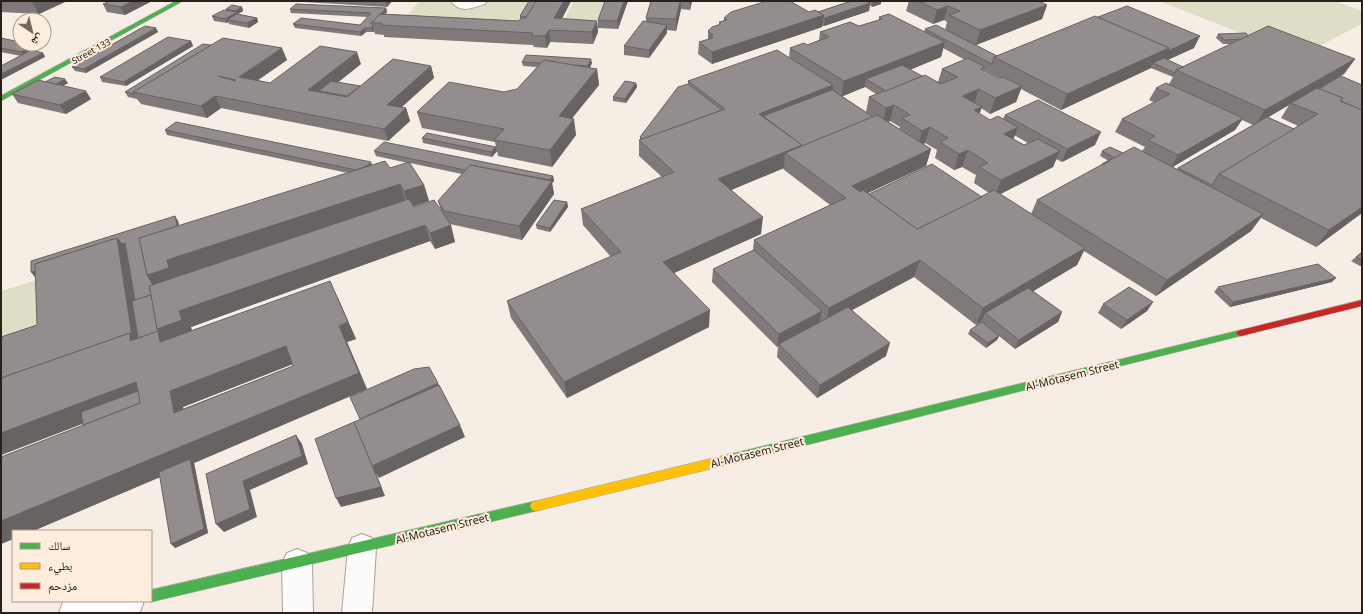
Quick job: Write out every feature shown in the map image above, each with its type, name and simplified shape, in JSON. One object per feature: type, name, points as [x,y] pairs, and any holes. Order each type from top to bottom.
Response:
[{"type":"street","name":"Street 133","points":[[1,99],[180,1]]},
{"type":"street","points":[[458,1],[465,6],[480,1]]},
{"type":"street","name":"Al-Motasem Street","points":[[152,596],[362,548],[682,471],[1362,303]]},
{"type":"street","points":[[356,613],[362,548]]},
{"type":"street","points":[[297,563],[298,613]]},
{"type":"street","points":[[74,613],[124,602]]},
{"type":"green space","points":[[419,1],[532,1],[519,23],[405,18]]},
{"type":"green space","points":[[574,1],[607,1],[594,30],[560,28]]},
{"type":"green space","points":[[1159,1],[1335,1],[1362,11],[1362,24],[1302,55],[1253,38]]},
{"type":"green space","points":[[43,278],[47,337],[1,352],[1,291]]},
{"type":"building","points":[[110,1],[133,1],[121,7],[103,4]]},
{"type":"building","points":[[529,1],[536,1],[527,17],[520,16]]},
{"type":"building","points":[[536,1],[564,1],[554,18],[597,21],[592,32],[549,30],[545,36],[532,36],[533,33],[381,25],[382,23],[371,23],[380,14],[519,21],[521,18],[526,18]]},
{"type":"building","points":[[605,1],[624,1],[617,21],[598,20]]},
{"type":"building","points":[[651,1],[680,1],[676,19],[646,18]]},
{"type":"building","points":[[767,1],[790,1],[809,12],[815,10],[824,15],[712,52],[699,42],[713,38],[709,36],[713,35],[708,31],[712,27],[721,24],[719,22],[727,20],[724,18],[731,12]]},
{"type":"building","points":[[851,1],[866,1],[870,3],[825,18],[823,18],[824,15],[818,12]]},
{"type":"building","points":[[919,1],[1039,1],[1047,5],[980,30],[949,15],[960,11],[948,6],[937,10]]},
{"type":"building","points":[[296,4],[386,8],[371,23],[373,26],[371,28],[365,28],[360,32],[293,24],[301,18],[360,25],[371,13],[290,9]]},
{"type":"building","points":[[232,5],[242,7],[235,11],[226,9]]},
{"type":"building","points":[[1127,6],[1200,36],[1168,51],[1169,48],[1098,17]]},
{"type":"building","points":[[224,10],[237,12],[225,19],[212,16]]},
{"type":"building","points":[[237,14],[257,18],[247,23],[227,20]]},
{"type":"building","points":[[889,14],[945,42],[844,81],[790,48],[804,43],[807,45],[829,37],[820,32],[850,22],[859,26],[882,19],[879,17]]},
{"type":"building","points":[[1095,16],[1169,48],[1067,94],[994,57]]},
{"type":"building","points":[[643,21],[667,25],[649,50],[624,46]]},
{"type":"building","points":[[936,25],[997,56],[994,57],[992,64],[925,29]]},
{"type":"building","points":[[145,26],[156,28],[84,69],[72,67]]},
{"type":"building","points":[[1268,26],[1355,59],[1265,110],[1176,70]]},
{"type":"building","points":[[1246,33],[1248,36],[1241,39],[1225,40],[1218,34]]},
{"type":"building","points":[[168,37],[191,41],[124,82],[100,77]]},
{"type":"building","points":[[1,38],[12,40],[12,50],[1,48]]},
{"type":"building","points":[[223,38],[282,48],[239,77],[270,83],[320,46],[357,52],[308,90],[347,97],[393,59],[431,66],[387,105],[406,108],[384,129],[215,96],[201,106],[133,92]],"holes":[[[218,76],[236,80],[235,81]]]},
{"type":"building","points":[[203,44],[211,45],[133,92],[134,94],[125,92]]},
{"type":"building","points":[[777,50],[833,85],[759,114],[802,145],[718,179],[763,217],[663,262],[710,310],[564,382],[507,301],[621,252],[581,209],[674,172],[639,140],[725,109],[688,81]]},
{"type":"building","points":[[27,52],[43,53],[1,74],[1,66]]},
{"type":"building","points":[[526,55],[591,59],[588,66],[544,60],[541,63],[522,62]]},
{"type":"building","points":[[968,58],[985,67],[981,69],[999,78],[1003,77],[1022,86],[995,98],[979,89],[962,96],[982,107],[974,110],[990,120],[998,116],[1018,127],[1004,134],[1024,145],[1038,139],[1060,151],[1001,180],[979,167],[988,163],[968,150],[959,154],[940,142],[948,138],[930,127],[922,131],[902,118],[910,115],[894,105],[886,108],[869,97],[925,75],[941,84],[958,77],[942,69]]},
{"type":"building","points":[[1164,58],[1183,67],[1176,70],[1175,73],[1153,63]]},
{"type":"building","points":[[544,60],[597,69],[559,116],[574,119],[550,150],[494,140],[504,129],[417,112],[449,82],[504,92],[517,89]]},
{"type":"building","points":[[902,65],[922,76],[886,91],[866,79]]},
{"type":"building","points":[[1341,76],[1362,85],[1362,110],[1341,101],[1343,98],[1319,89]]},
{"type":"building","points":[[55,77],[65,79],[56,84],[45,82]]},
{"type":"building","points":[[38,80],[86,91],[60,105],[12,94]]},
{"type":"building","points":[[331,81],[360,86],[347,96],[319,91]]},
{"type":"building","points":[[625,81],[636,83],[625,99],[613,97]]},
{"type":"building","points":[[1166,83],[1243,118],[1178,155],[1148,140],[1155,136],[1122,119],[1170,94],[1156,88]]},
{"type":"building","points":[[688,84],[722,110],[642,139],[640,137],[678,87]]},
{"type":"building","points":[[1317,88],[1343,98],[1340,101],[1362,110],[1362,207],[1329,230],[1219,174],[1318,114],[1291,103]]},
{"type":"building","points":[[832,90],[873,117],[802,146],[763,116]]},
{"type":"building","points":[[1038,100],[1101,132],[1067,149],[1005,115]]},
{"type":"building","points":[[877,115],[931,149],[852,186],[860,192],[863,190],[917,229],[994,190],[1085,248],[983,308],[920,260],[829,308],[754,240],[846,198],[785,153]]},
{"type":"building","points":[[1267,117],[1294,129],[1219,174],[1212,185],[1178,168]]},
{"type":"building","points":[[176,122],[371,162],[365,167],[356,170],[165,130]]},
{"type":"building","points":[[427,133],[496,147],[491,152],[422,138]]},
{"type":"building","points":[[384,142],[553,176],[550,180],[470,165],[465,170],[374,151]]},
{"type":"building","points":[[1110,147],[1123,153],[1115,158],[1102,151]]},
{"type":"building","points":[[1134,147],[1263,214],[1167,280],[1037,200]]},
{"type":"building","points":[[385,161],[390,168],[409,162],[424,185],[404,191],[400,184],[167,260],[169,268],[147,275],[139,238]]},
{"type":"building","points":[[932,164],[982,197],[917,229],[869,194]]},
{"type":"building","points":[[470,165],[552,181],[519,226],[444,211],[438,201]]},
{"type":"building","points":[[409,199],[414,207],[434,200],[451,225],[430,233],[425,225],[179,311],[182,320],[157,329],[149,286]]},
{"type":"building","points":[[554,200],[567,202],[550,228],[536,225]]},
{"type":"building","points":[[175,216],[177,226],[139,238],[147,275],[153,285],[149,286],[151,295],[135,300],[125,243],[122,244],[117,238],[35,264],[36,271],[31,272],[31,261]]},
{"type":"building","points":[[117,238],[132,336],[130,333],[1,378],[1,337],[37,325],[35,264]]},
{"type":"building","points":[[754,250],[822,311],[779,334],[713,269]]},
{"type":"building","points":[[1362,252],[1362,260],[1356,257]]},
{"type":"building","points":[[1318,264],[1336,278],[1233,302],[1218,287]]},
{"type":"building","points":[[330,281],[348,322],[339,326],[359,373],[1,521],[1,457],[140,403],[136,382],[1,433],[1,378],[130,333],[130,341],[158,331],[160,342]],"holes":[[[286,346],[293,366],[174,413],[170,391]]]},
{"type":"building","points":[[1129,287],[1153,302],[1127,320],[1103,304]]},
{"type":"building","points":[[1028,288],[1062,312],[1019,340],[985,313]]},
{"type":"building","points":[[151,295],[157,329],[161,335],[158,331],[138,338],[132,301]]},
{"type":"building","points":[[848,307],[890,343],[820,385],[779,344]]},
{"type":"building","points":[[982,322],[999,336],[988,343],[970,330]]},
{"type":"building","points":[[429,367],[438,383],[360,419],[350,397],[414,369]]},
{"type":"building","points":[[439,385],[460,425],[372,466],[354,422]]},
{"type":"building","points":[[138,391],[140,403],[83,425],[81,412]]},
{"type":"building","points":[[354,422],[381,487],[336,498],[315,439]]},
{"type":"building","points":[[296,435],[302,456],[243,481],[250,509],[216,524],[206,474]]},
{"type":"building","points":[[190,459],[204,529],[171,544],[159,472]]},
{"type":"traffic: fast","points":[[1,99],[180,1]]},
{"type":"traffic: fast","points":[[731,459],[1241,333]]},
{"type":"traffic: fast","points":[[152,596],[536,506]]},
{"type":"traffic: slow","points":[[536,506],[731,459]]},
{"type":"traffic: jam","points":[[1241,333],[1362,303]]}]
